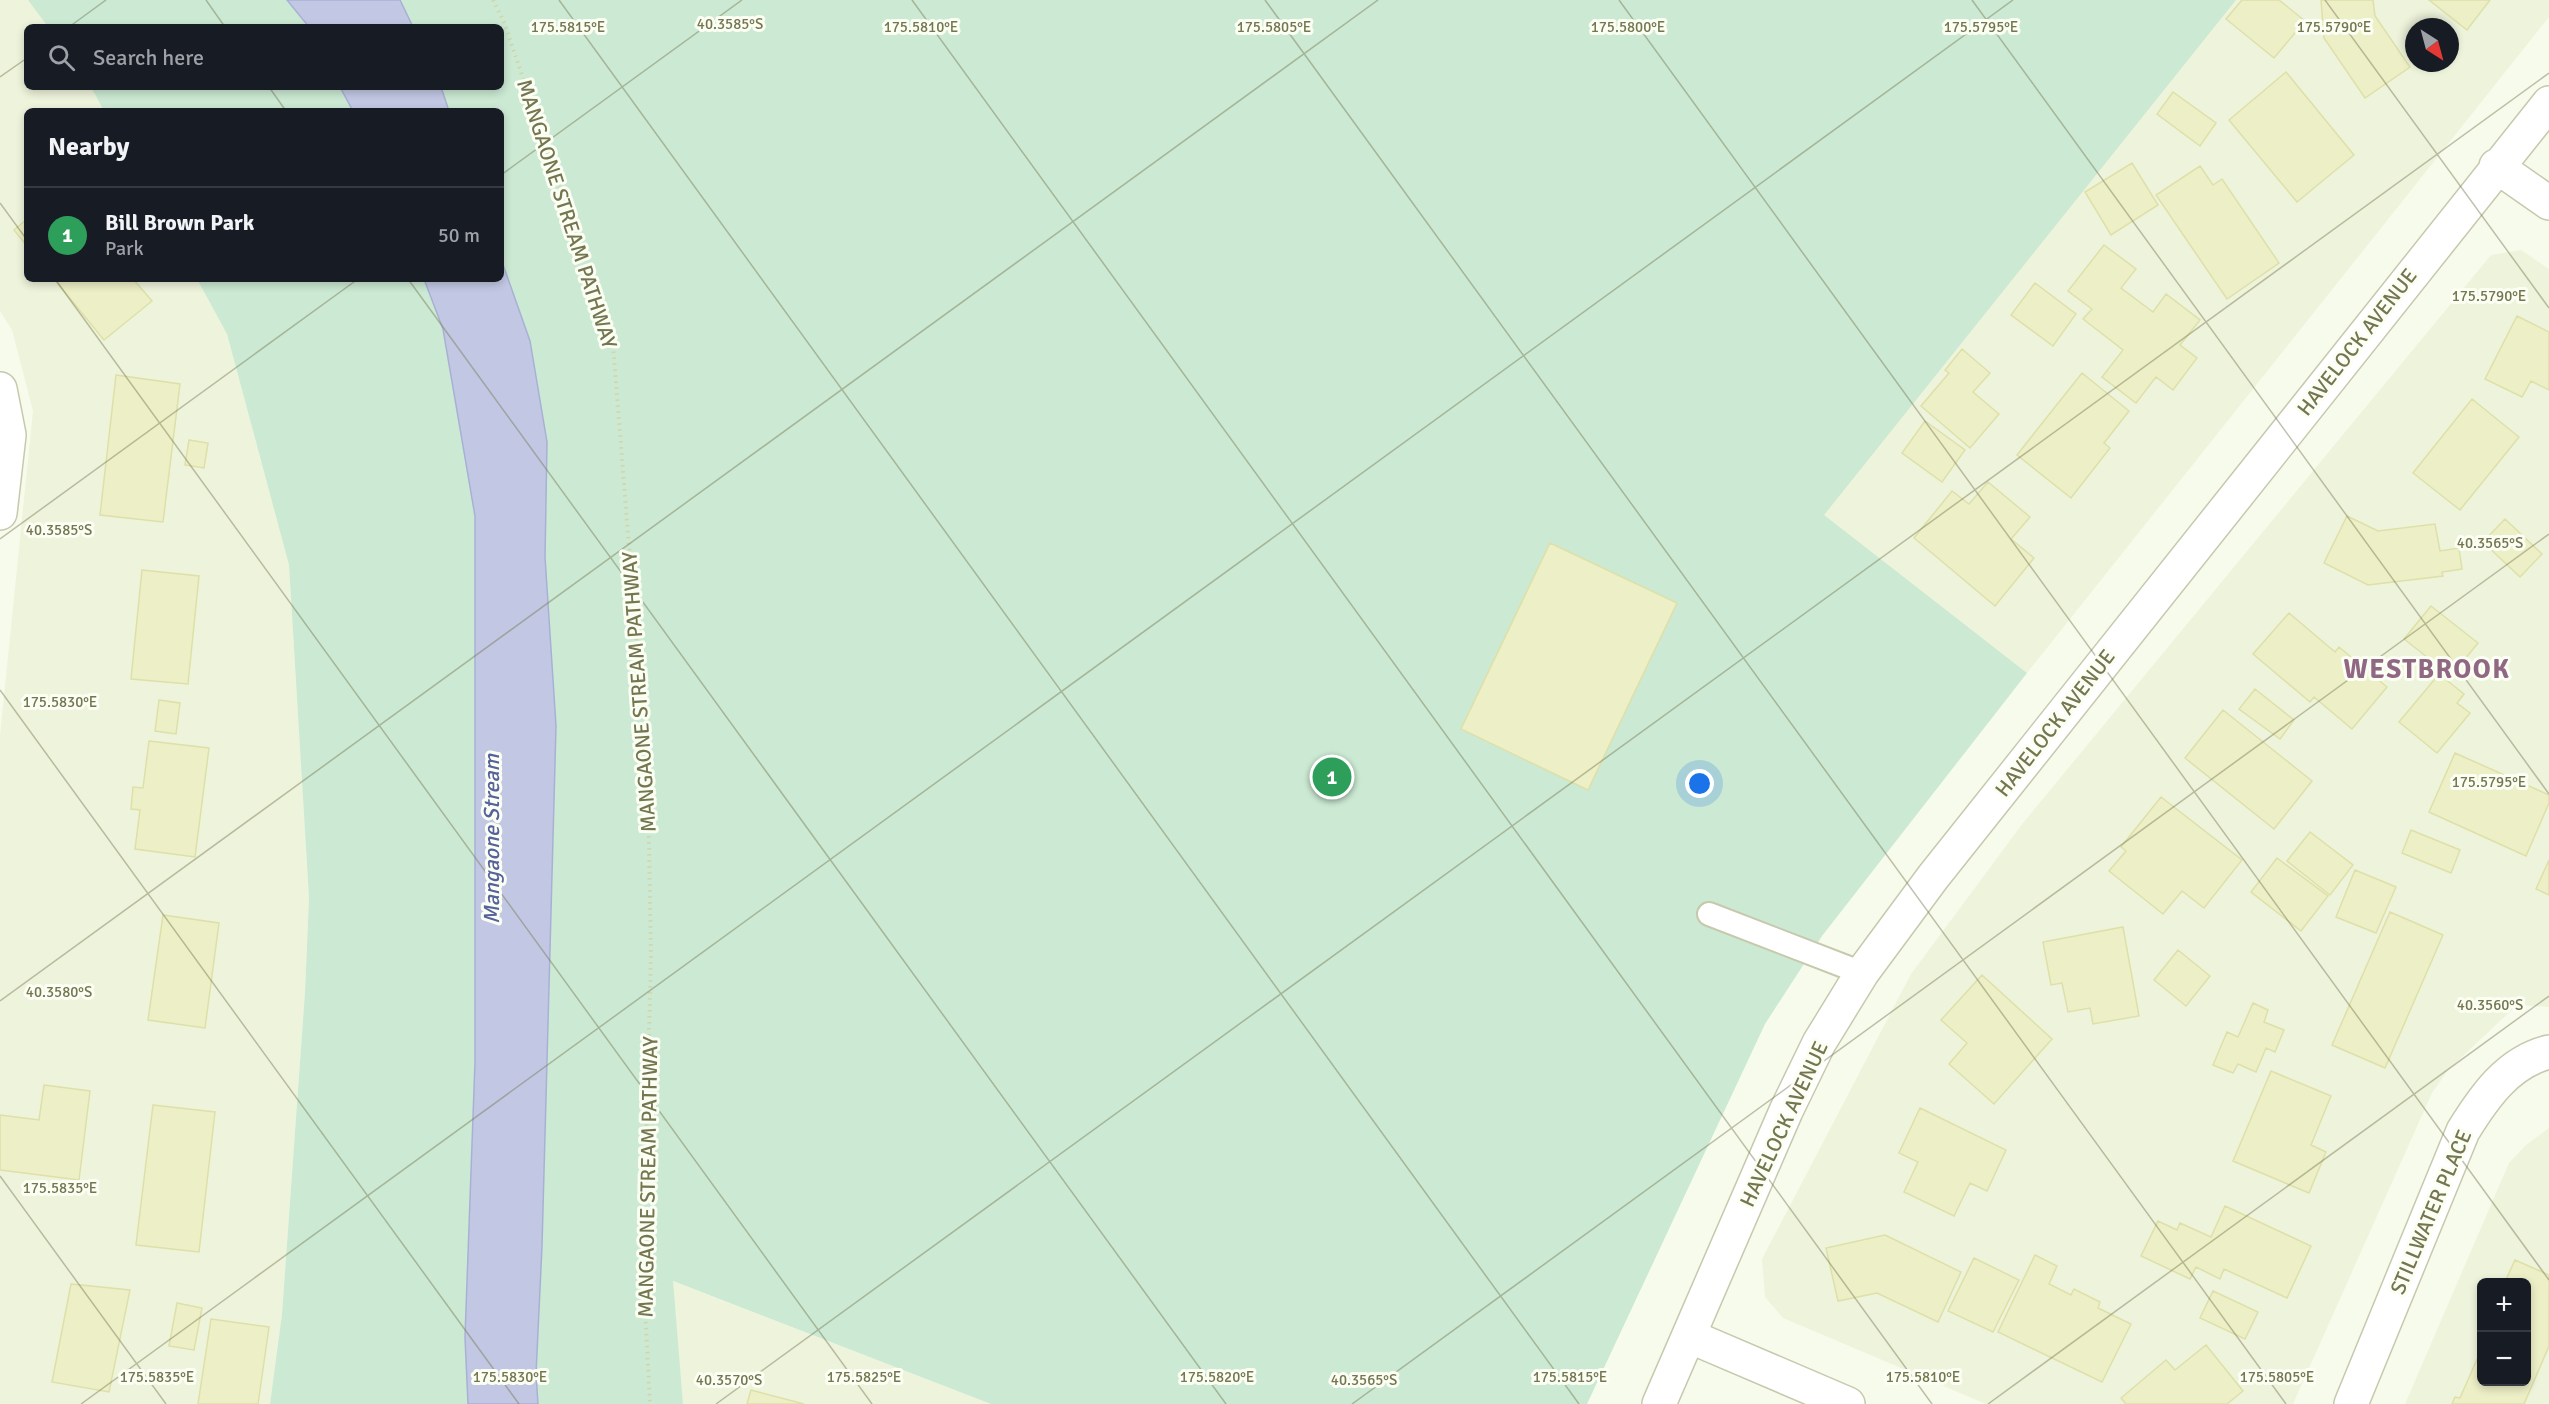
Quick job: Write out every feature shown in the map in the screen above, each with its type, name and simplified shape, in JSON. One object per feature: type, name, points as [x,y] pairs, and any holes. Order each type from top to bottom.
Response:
[{"type":"street","name":"HAVELOCK AVENUE","points":[[1659,1404],[1791,1101],[1819,1043],[1862,973],[1933,877],[2496,166],[2549,103]]},
{"type":"street","points":[[2496,166],[2549,203]]},
{"type":"street","points":[[0,389],[9,435],[0,513]]},
{"type":"street","name":"STILLWATER PLACE","points":[[2351,1404],[2463,1131],[2483,1100],[2511,1070],[2537,1055],[2549,1052]]},
{"type":"street","points":[[1689,1336],[1848,1404]]},
{"type":"lane","points":[[1709,914],[1862,973]]},
{"type":"path","name":"MANGAONE STREAM PATHWAY","points":[[493,0],[504,22],[613,345],[648,785],[651,956],[643,1268],[650,1404]]},
{"type":"shaded area","points":[[0,0],[28,0],[46,24],[24,24],[24,90],[93,90],[102,108],[24,108],[24,282],[199,282],[227,334],[289,565],[309,898],[305,992],[282,1314],[270,1404],[0,1404],[0,735],[33,411],[12,330],[0,311]]},
{"type":"shaded area","points":[[28,0],[2236,0],[1824,515],[2027,673],[1822,936],[1765,1024],[1587,1404],[991,1404],[673,1281],[683,1404],[270,1404],[282,1314],[305,992],[309,898],[289,565],[227,334],[199,282],[504,282],[504,108],[102,108],[93,90],[504,90],[504,24],[46,24]]},
{"type":"shaded area","points":[[2236,0],[2549,0],[2549,17],[2027,673],[1823,515]]},
{"type":"shaded area","points":[[2521,250],[2549,269],[2549,1007],[2517,1005],[2448,1070],[2432,1093],[2293,1404],[1986,1404],[1783,1318],[1765,1297],[1762,1259],[1911,974],[2023,823],[2491,255]]},
{"type":"shaded area","points":[[2549,1128],[2549,1404],[2405,1404],[2509,1163],[2526,1145]]},
{"type":"shaded area","points":[[672,1281],[991,1404],[683,1404]]},
{"type":"water","points":[[287,0],[400,0],[412,24],[307,24]]},
{"type":"water","points":[[342,90],[442,90],[448,108],[351,108]]},
{"type":"water","name":"Mangaone Stream","points":[[504,267],[530,341],[547,442],[545,557],[556,726],[542,1246],[536,1374],[538,1404],[468,1404],[465,1337],[475,1062],[475,516],[443,329],[425,282],[504,282]]},
{"type":"building","points":[[2242,0],[2279,0],[2305,21],[2274,58],[2226,19]]},
{"type":"building","points":[[2321,0],[2373,0],[2375,16],[2405,60],[2405,70],[2365,98],[2324,38]]},
{"type":"building","points":[[2429,0],[2490,0],[2467,30],[2459,24],[2459,18],[2452,18]]},
{"type":"building","points":[[2286,72],[2354,155],[2297,202],[2229,120]]},
{"type":"building","points":[[2173,92],[2216,123],[2200,146],[2157,114]]},
{"type":"building","points":[[2132,163],[2158,205],[2111,235],[2085,192]]},
{"type":"building","points":[[2200,166],[2213,185],[2222,179],[2279,263],[2227,299],[2156,195]]},
{"type":"building","points":[[24,222],[24,242],[14,230]]},
{"type":"building","points":[[2104,245],[2136,269],[2121,288],[2153,312],[2166,294],[2200,320],[2180,345],[2197,358],[2173,390],[2156,377],[2136,403],[2102,377],[2123,350],[2083,319],[2092,309],[2068,291]]},
{"type":"building","points":[[56,282],[136,282],[152,301],[104,340]]},
{"type":"building","points":[[2035,283],[2076,314],[2053,346],[2011,315]]},
{"type":"building","points":[[2517,316],[2549,332],[2549,390],[2531,381],[2522,397],[2485,379]]},
{"type":"building","points":[[1962,349],[1990,373],[1973,392],[1999,414],[1970,448],[1921,406],[1949,373],[1945,370]]},
{"type":"building","points":[[2082,373],[2129,411],[2104,443],[2110,448],[2071,498],[2017,455]]},
{"type":"building","points":[[116,375],[180,384],[163,522],[100,515]]},
{"type":"building","points":[[2472,399],[2519,437],[2460,510],[2413,473]]},
{"type":"building","points":[[1925,421],[1965,450],[1942,482],[1902,453]]},
{"type":"building","points":[[189,440],[208,443],[204,468],[185,465]]},
{"type":"building","points":[[1988,482],[2030,517],[2011,539],[2034,558],[1995,606],[1914,538],[1952,491],[1969,504]]},
{"type":"building","points":[[2347,516],[2378,531],[2435,524],[2440,551],[2459,548],[2462,569],[2442,572],[2443,576],[2368,585],[2324,563]]},
{"type":"building","points":[[2505,519],[2542,554],[2520,577],[2483,542]]},
{"type":"building","points":[[1550,543],[1677,603],[1588,790],[1461,729]]},
{"type":"building","points":[[142,570],[199,576],[188,684],[131,679]]},
{"type":"building","points":[[2431,606],[2478,643],[2451,676],[2404,639]]},
{"type":"building","points":[[2289,613],[2335,652],[2339,647],[2387,687],[2352,729],[2314,697],[2310,702],[2253,654]]},
{"type":"building","points":[[2439,674],[2464,694],[2457,703],[2470,713],[2437,753],[2399,722]]},
{"type":"building","points":[[2255,689],[2294,720],[2280,739],[2239,709]]},
{"type":"building","points":[[159,700],[180,703],[176,734],[155,731]]},
{"type":"building","points":[[2223,710],[2312,781],[2274,829],[2185,758]]},
{"type":"building","points":[[149,741],[209,748],[195,857],[135,849],[140,810],[131,809],[133,787],[143,788]]},
{"type":"building","points":[[2455,753],[2549,795],[2549,803],[2526,856],[2429,812]]},
{"type":"building","points":[[2161,797],[2242,860],[2204,908],[2182,891],[2163,914],[2109,871],[2126,851],[2121,847]]},
{"type":"building","points":[[2411,830],[2460,850],[2451,873],[2402,853]]},
{"type":"building","points":[[2310,832],[2353,865],[2330,895],[2287,861]]},
{"type":"building","points":[[2277,858],[2328,896],[2301,931],[2251,892]]},
{"type":"building","points":[[2549,860],[2549,895],[2536,889]]},
{"type":"building","points":[[2355,870],[2396,887],[2376,933],[2336,917]]},
{"type":"building","points":[[2390,912],[2443,935],[2385,1068],[2332,1045]]},
{"type":"building","points":[[163,915],[219,923],[205,1028],[148,1020]]},
{"type":"building","points":[[2123,927],[2139,1016],[2093,1024],[2090,1008],[2068,1012],[2062,983],[2051,985],[2043,942]]},
{"type":"building","points":[[2178,950],[2210,976],[2186,1006],[2154,980]]},
{"type":"building","points":[[1982,975],[2052,1039],[1994,1104],[1949,1064],[1967,1043],[1941,1020]]},
{"type":"building","points":[[2253,1003],[2268,1010],[2264,1022],[2284,1030],[2275,1052],[2266,1048],[2256,1072],[2238,1064],[2233,1073],[2213,1065],[2227,1032],[2238,1037]]},
{"type":"building","points":[[2271,1071],[2331,1096],[2311,1145],[2326,1152],[2309,1193],[2233,1161]]},
{"type":"building","points":[[44,1085],[90,1091],[79,1180],[0,1170],[0,1115],[39,1120]]},
{"type":"building","points":[[153,1105],[215,1112],[199,1252],[136,1245]]},
{"type":"building","points":[[1920,1108],[2006,1150],[1987,1191],[1970,1183],[1954,1216],[1904,1192],[1918,1162],[1899,1153]]},
{"type":"building","points":[[2225,1206],[2311,1246],[2287,1298],[2224,1269],[2220,1279],[2196,1267],[2190,1279],[2141,1256],[2158,1221],[2177,1230],[2180,1223],[2211,1237]]},
{"type":"building","points":[[1885,1235],[1961,1272],[1938,1322],[1877,1293],[1838,1301],[1826,1248]]},
{"type":"building","points":[[2035,1255],[2057,1266],[2049,1284],[2071,1295],[2074,1289],[2100,1302],[2098,1308],[2131,1324],[2102,1382],[1998,1332]]},
{"type":"building","points":[[1974,1258],[2019,1280],[1993,1332],[1948,1311]]},
{"type":"building","points":[[2515,1260],[2549,1275],[2549,1346],[2524,1404],[2452,1404],[2455,1397],[2460,1398],[2477,1359],[2477,1386],[2531,1386],[2531,1278],[2507,1278]]},
{"type":"building","points":[[71,1284],[130,1290],[109,1392],[52,1382]]},
{"type":"building","points":[[2213,1291],[2258,1312],[2245,1339],[2200,1318]]},
{"type":"building","points":[[177,1303],[202,1308],[194,1350],[169,1346]]},
{"type":"building","points":[[211,1319],[269,1327],[258,1404],[198,1404]]},
{"type":"building","points":[[2206,1345],[2243,1391],[2227,1404],[2126,1404],[2121,1398],[2166,1360],[2175,1370]]},
{"type":"building","points":[[751,1390],[804,1404],[747,1404]]},
{"type":"place","name":"Bill Brown Park","points":[[1332,777]]},
{"type":"district","name":"WESTBROOK","points":[[2427,669]]}]
